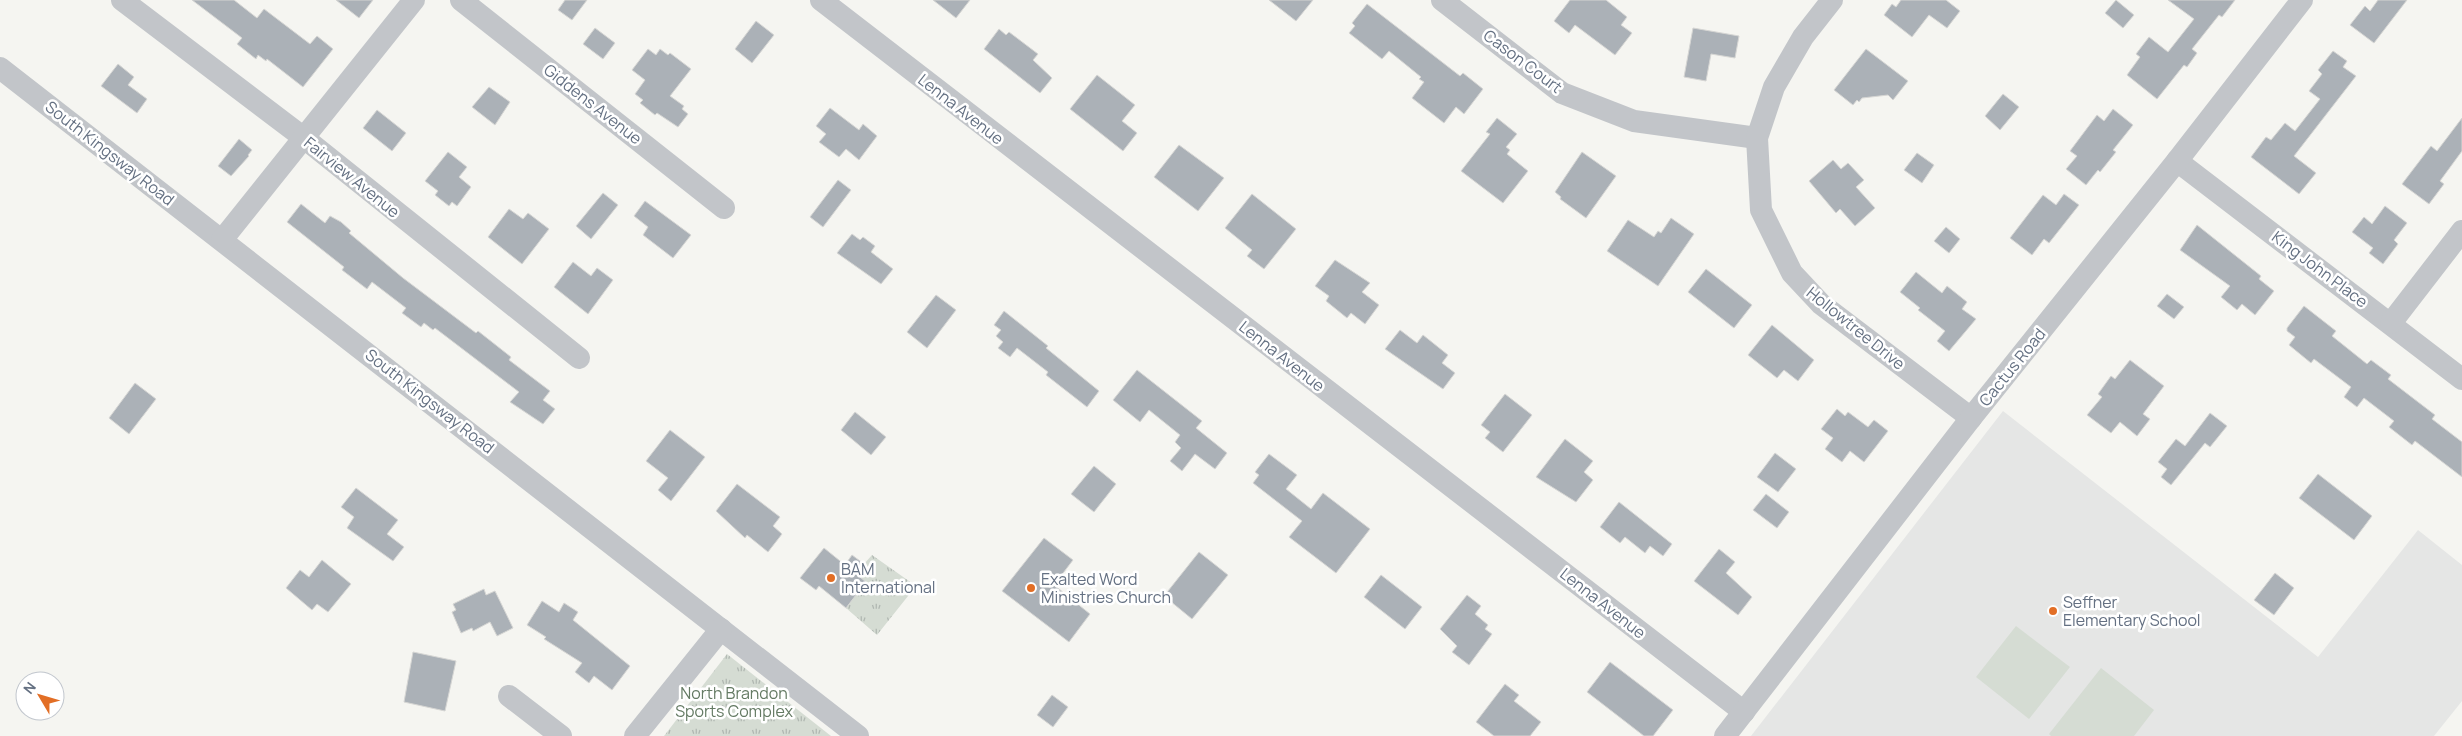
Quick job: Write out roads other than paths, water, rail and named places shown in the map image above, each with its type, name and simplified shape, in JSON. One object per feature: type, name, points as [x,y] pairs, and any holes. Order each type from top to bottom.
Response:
[{"type":"street","name":"Fairview Avenue","points":[[122,0],[304,138],[579,358]]},
{"type":"street","points":[[222,240],[414,0]]},
{"type":"street","name":"Giddens Avenue","points":[[462,0],[724,208]]},
{"type":"street","name":"Lenna Avenue","points":[[821,0],[1744,712]]},
{"type":"street","name":"Cason Court","points":[[1442,0],[1562,93],[1634,121],[1757,138]]},
{"type":"street","name":"Hollowtree Drive","points":[[1832,0],[1803,37],[1774,87],[1757,138],[1761,210],[1792,273],[1821,304],[1971,418]]},
{"type":"street","name":"Cactus Road","points":[[1725,736],[1971,418],[2177,161],[2302,0]]},
{"type":"street","name":"South Kingsway Road","points":[[0,68],[858,736]]},
{"type":"street","name":"King John Place","points":[[2177,161],[2462,379]]},
{"type":"street","points":[[2391,323],[2462,231]]},
{"type":"street","points":[[635,736],[720,629]]},
{"type":"street","points":[[509,696],[561,736]]},
{"type":"place","name":"BAM International","points":[[831,578]]},
{"type":"place","name":"Exalted Word Ministries Church","points":[[1031,588]]},
{"type":"place","name":"Seffner Elementary School","points":[[2053,611]]},
{"type":"park label","name":"North Brandon Sports Complex","points":[[734,702]]}]
